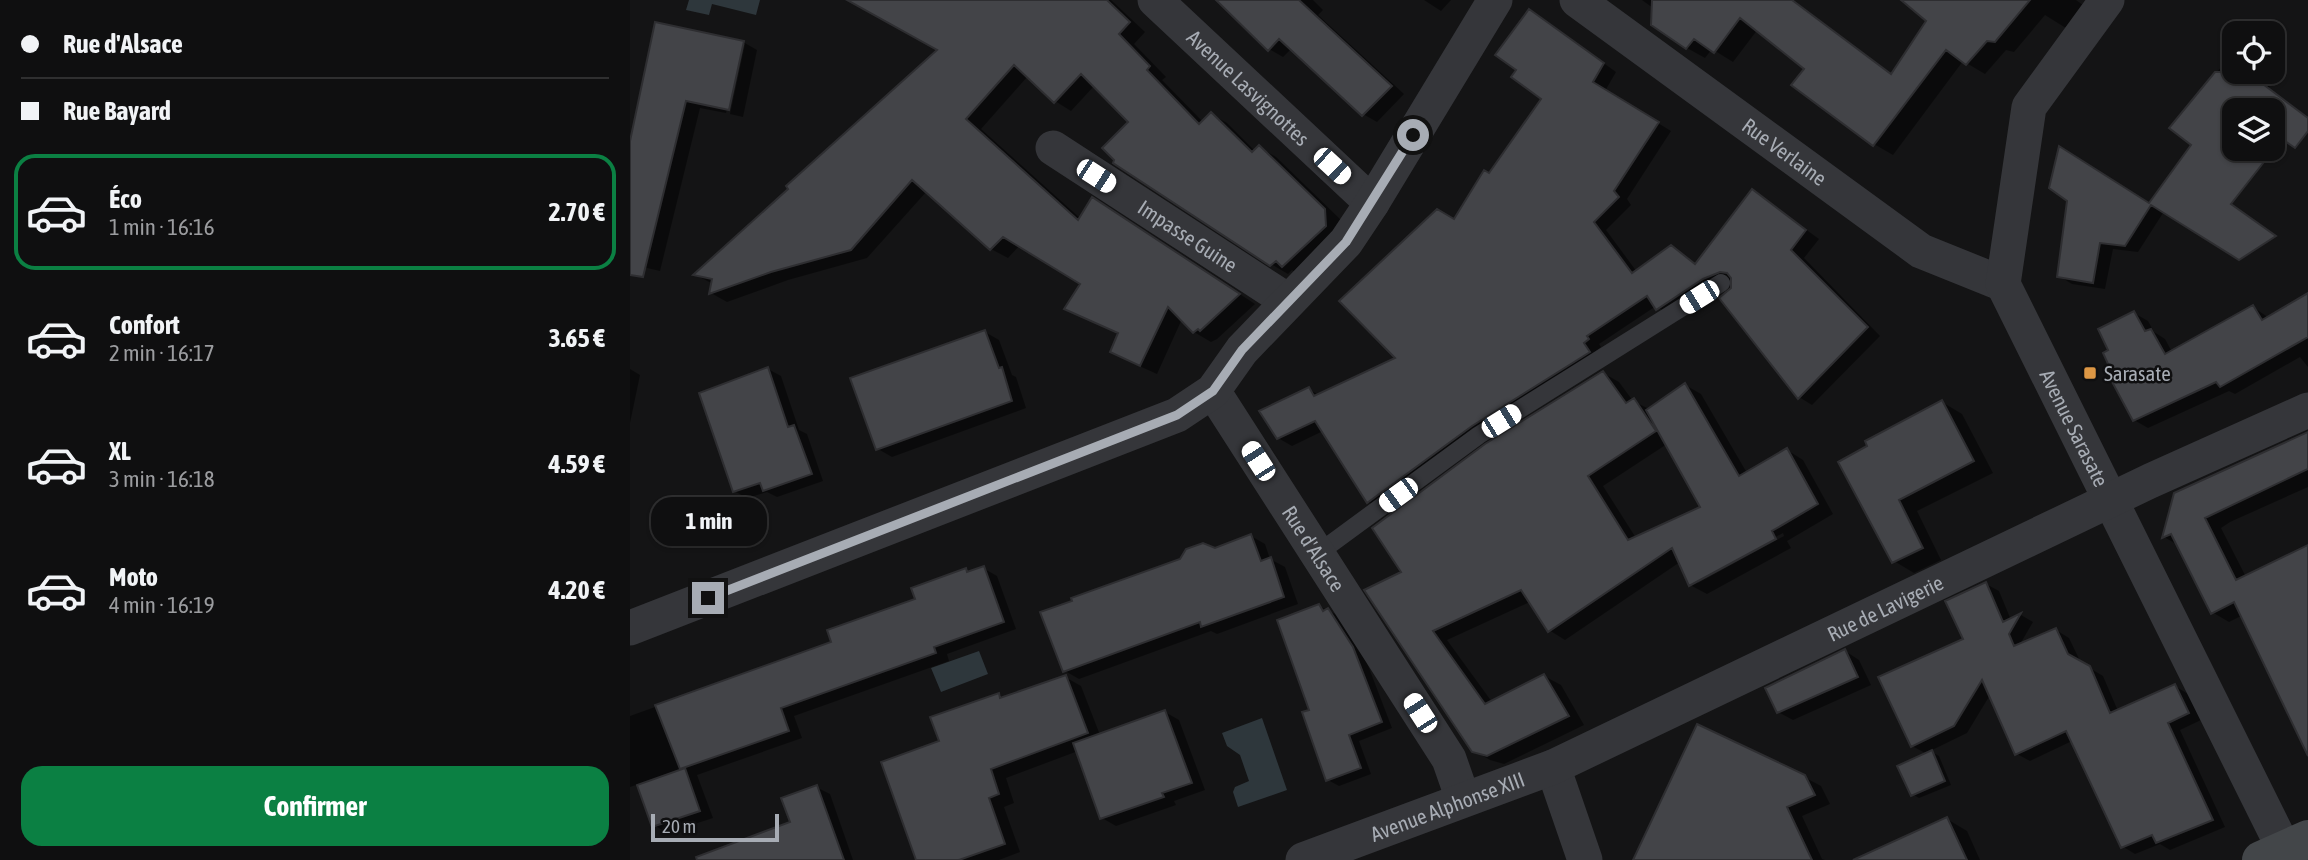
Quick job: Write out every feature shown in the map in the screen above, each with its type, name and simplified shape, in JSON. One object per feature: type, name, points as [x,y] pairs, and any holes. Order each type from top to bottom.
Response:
[{"type":"street","name":"Avenue Lasvignottes","points":[[1155,0],[1372,203]]},
{"type":"street","points":[[630,628],[1177,415],[1213,391],[1242,350],[1346,242],[1495,0]]},
{"type":"street","name":"Rue Verlaine","points":[[1577,0],[1921,251],[2003,284]]},
{"type":"street","points":[[2003,284],[2029,107],[2107,0]]},
{"type":"street","name":"Impasse Guine","points":[[1053,148],[1288,301]]},
{"type":"street","name":"Avenue Sarasate","points":[[2003,284],[2284,850]]},
{"type":"street","name":"Rue d'Alsace","points":[[1213,391],[1449,759],[1464,799]]},
{"type":"street","name":"Rue de Lavigerie","points":[[1553,767],[2110,500],[2308,410]]},
{"type":"street","points":[[1553,767],[1585,860]]},
{"type":"street","name":"Avenue Alphonse XIII","points":[[1303,860],[1553,767]]},
{"type":"lane","points":[[1317,554],[1479,435],[1721,283]]},
{"type":"shaded area","points":[[689,0],[760,0],[756,15],[712,4],[709,15],[686,10]]},
{"type":"shaded area","points":[[979,651],[988,674],[941,692],[931,668]]},
{"type":"shaded area","points":[[1262,718],[1287,790],[1238,807],[1233,792],[1235,787],[1249,781],[1240,755],[1227,746],[1222,733]]},
{"type":"building","points":[[847,0],[1107,0],[1130,22],[1119,34],[1150,66],[1147,70],[1199,124],[1211,112],[1252,152],[1259,145],[1325,209],[1326,226],[1282,267],[1276,261],[1270,266],[1113,163],[1114,160],[1102,148],[1128,122],[1081,74],[1054,103],[1014,65],[966,119],[1078,220],[1092,197],[1240,294],[1200,331],[1198,329],[1193,333],[1168,307],[1140,366],[1110,352],[1118,333],[1064,309],[1080,284],[1003,237],[990,250],[912,180],[851,250],[771,272],[709,294],[712,279],[693,275],[788,189],[786,186],[937,50]]},
{"type":"building","points":[[1216,0],[1299,0],[1392,86],[1362,116],[1279,39],[1268,51]]},
{"type":"building","points":[[1652,0],[1792,0],[1891,74],[1926,21],[1901,0],[2030,0],[1995,42],[1987,41],[1966,65],[1946,50],[1873,146],[1791,85],[1804,69],[1740,18],[1714,53],[1694,39],[1686,49],[1651,25]]},
{"type":"building","points":[[1529,9],[1604,63],[1593,82],[1659,122],[1614,191],[1619,197],[1594,222],[1632,273],[1671,245],[1695,264],[1752,189],[1806,230],[1791,250],[1868,327],[1798,399],[1719,298],[1731,288],[1731,278],[1727,273],[1720,272],[1703,279],[1656,310],[1647,296],[1587,336],[1589,339],[1584,343],[1590,352],[1472,426],[1367,503],[1315,421],[1277,439],[1259,411],[1309,387],[1314,396],[1395,358],[1339,301],[1437,209],[1454,219],[1484,170],[1489,173],[1541,99],[1511,77],[1516,70],[1495,55]]},
{"type":"building","points":[[655,22],[744,41],[729,110],[686,101],[643,277],[630,275],[630,141]]},
{"type":"building","points":[[2215,72],[2222,72],[2222,84],[2263,84],[2281,98],[2222,98],[2222,161],[2265,161],[2231,204],[2276,236],[2239,260],[2151,205],[2125,246],[2100,243],[2093,283],[2057,277],[2067,201],[2049,188],[2059,146],[2149,203],[2191,145],[2169,128]]},
{"type":"building","points":[[2285,101],[2308,118],[2308,131],[2295,148],[2285,141]]},
{"type":"building","points":[[2308,293],[2308,337],[2220,387],[2216,382],[2133,421],[2110,378],[2114,377],[2103,353],[2108,350],[2098,329],[2134,311],[2145,331],[2151,329],[2165,354],[2253,305],[2262,320]]},
{"type":"building","points":[[985,330],[999,368],[1002,367],[1012,401],[876,450],[850,378]]},
{"type":"building","points":[[768,367],[788,427],[794,425],[812,474],[763,491],[760,483],[733,492],[699,393]]},
{"type":"building","points":[[1603,371],[1626,403],[1634,398],[1656,431],[1588,476],[1628,540],[1700,507],[1646,410],[1685,383],[1739,476],[1787,448],[1818,504],[1772,531],[1776,539],[1689,586],[1672,548],[1548,632],[1521,590],[1433,631],[1485,704],[1544,674],[1569,716],[1487,756],[1472,752],[1364,590],[1401,572],[1372,528],[1485,444]]},
{"type":"building","points":[[1942,400],[1974,461],[1899,500],[1923,548],[1892,563],[1838,462],[1867,446],[1865,441]]},
{"type":"building","points":[[2308,432],[2308,469],[2205,518],[2236,580],[2308,545],[2308,756],[2234,602],[2211,614],[2171,534],[2162,538],[2174,493]]},
{"type":"building","points":[[1251,534],[1261,561],[1271,557],[1284,597],[1201,627],[1200,622],[1063,672],[1040,612],[1072,601],[1071,598],[1180,559],[1186,549],[1203,543],[1215,548]]},
{"type":"building","points":[[984,566],[1004,622],[934,647],[936,653],[781,708],[789,731],[680,769],[655,705],[831,642],[827,630],[915,599],[911,588],[966,568],[967,572]]},
{"type":"building","points":[[1986,582],[2003,622],[2021,613],[2009,634],[2014,646],[2056,628],[2068,654],[2090,666],[2110,713],[2175,684],[2189,713],[2168,723],[2213,820],[2156,843],[2152,835],[2121,848],[2066,731],[2015,755],[1982,680],[1954,726],[1911,747],[1878,677],[1963,639],[1945,601]]},
{"type":"building","points":[[1319,604],[1323,611],[1328,608],[1353,647],[1382,722],[1349,735],[1361,768],[1326,781],[1302,712],[1309,710],[1277,620]]},
{"type":"building","points":[[1845,649],[1858,677],[1777,713],[1765,688]]},
{"type":"building","points":[[1066,675],[1088,733],[991,769],[999,794],[989,798],[1005,844],[959,860],[916,860],[881,762],[939,741],[930,717],[999,693],[1000,698]]},
{"type":"building","points":[[1165,710],[1192,783],[1162,793],[1164,797],[1100,819],[1073,743]]},
{"type":"building","points":[[1697,724],[1805,775],[1815,795],[1787,807],[1812,860],[1633,860]]},
{"type":"building","points":[[1932,750],[1945,781],[1911,796],[1897,766]]},
{"type":"building","points":[[685,768],[700,811],[652,827],[637,785]]},
{"type":"building","points":[[817,785],[844,860],[697,860],[696,857],[790,822],[781,798]]},
{"type":"building","points":[[1947,817],[1967,860],[1853,860]]},
{"type":"place","name":"Sarasate","points":[[2090,373]]},
{"type":"route","points":[[708,598],[1177,415],[1213,391],[1242,350],[1346,242],[1413,135]]}]
